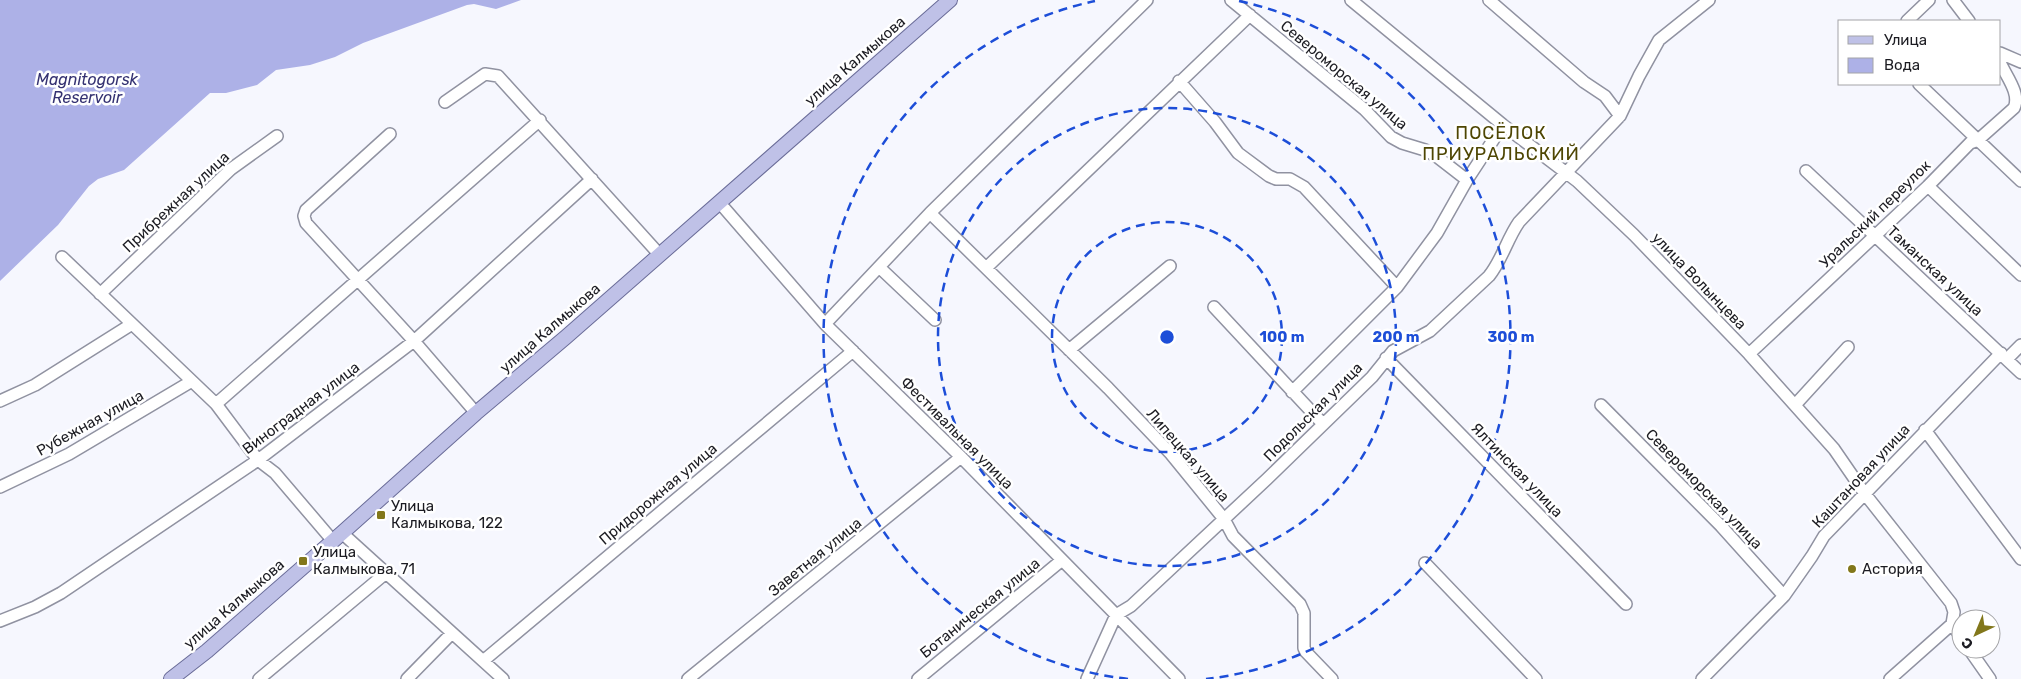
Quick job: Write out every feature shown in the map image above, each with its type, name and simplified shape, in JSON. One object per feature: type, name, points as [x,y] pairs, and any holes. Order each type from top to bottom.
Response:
[{"type":"main road","name":"улица Калмыкова","points":[[171,679],[337,537],[476,413],[566,337],[950,0]]},
{"type":"street","points":[[825,324],[930,213],[1147,0]]},
{"type":"street","name":"Североморская улица","points":[[1231,0],[1364,109],[1391,137],[1430,153],[1467,180]]},
{"type":"street","name":"улица Волынцева","points":[[1351,0],[1503,126],[1566,172],[1634,235],[1749,354],[1834,449],[1865,494],[1951,603],[1953,609]]},
{"type":"street","points":[[1489,0],[1584,82],[1605,96],[1620,116]]},
{"type":"street","name":"Подольская улица","points":[[1116,615],[1131,606],[1224,519],[1372,377],[1386,358],[1404,344],[1430,331],[1489,276],[1497,266],[1510,234],[1519,222],[1620,116],[1659,40],[1709,0]]},
{"type":"street","points":[[1909,20],[1929,0]]},
{"type":"street","points":[[1953,0],[1968,20]]},
{"type":"street","points":[[986,268],[1250,15]]},
{"type":"street","points":[[2001,53],[2021,62]]},
{"type":"street","points":[[2001,64],[2018,96]]},
{"type":"street","points":[[445,102],[480,77],[491,74],[498,76],[540,120],[659,254]]},
{"type":"street","points":[[1179,81],[1238,153],[1269,176],[1276,179],[1290,179],[1304,187],[1397,287]]},
{"type":"street","points":[[1921,85],[2021,181]]},
{"type":"street","name":"Уральский переулок","points":[[1749,354],[1928,186],[1970,143],[1978,140],[2014,108],[2018,96]]},
{"type":"street","points":[[216,404],[540,120]]},
{"type":"street","points":[[1292,392],[1397,287],[1437,233],[1467,180],[1503,126]]},
{"type":"street","points":[[390,134],[306,210],[304,216],[306,223],[414,340],[476,413]]},
{"type":"street","name":"Прибрежная улица","points":[[100,294],[231,169],[277,136]]},
{"type":"street","name":"Таманская улица","points":[[1806,171],[2021,373]]},
{"type":"street","name":"Виноградная улица","points":[[0,621],[61,594],[258,460],[414,340],[592,179]]},
{"type":"street","points":[[1928,186],[2021,275]]},
{"type":"street","name":"Фестивальная улица","points":[[720,202],[825,324],[961,457],[1179,679]]},
{"type":"street","name":"Липецкая улица","points":[[930,213],[1171,454],[1224,519],[1233,536],[1300,604],[1304,613],[1304,648],[1332,679]]},
{"type":"street","points":[[62,256],[216,404],[258,460],[274,473],[337,537],[386,573],[503,679]]},
{"type":"street","points":[[1069,350],[1170,266]]},
{"type":"street","points":[[880,267],[935,320]]},
{"type":"street","points":[[1214,307],[1323,424]]},
{"type":"street","points":[[0,401],[35,385],[132,324]]},
{"type":"street","name":"Каштановая улица","points":[[1702,679],[1784,596],[1824,536],[1926,430],[2004,356],[2021,345]]},
{"type":"street","points":[[1795,405],[1848,347]]},
{"type":"street","name":"Придорожная улица","points":[[483,660],[853,352]]},
{"type":"street","name":"Ялтинская улица","points":[[1386,358],[1626,604]]},
{"type":"street","name":"Рубежная улица","points":[[0,487],[69,454],[192,381]]},
{"type":"street","name":"Североморская улица","points":[[1601,405],[1721,526],[1784,596]]},
{"type":"street","points":[[1926,430],[2021,559]]},
{"type":"street","name":"Заветная улица","points":[[688,679],[961,457]]},
{"type":"street","name":"Ботаническая улица","points":[[926,677],[1062,560]]},
{"type":"street","points":[[1425,563],[1536,679]]},
{"type":"street","points":[[259,679],[386,573]]},
{"type":"street","points":[[1087,679],[1116,615]]},
{"type":"street","points":[[1890,679],[1951,625]]},
{"type":"street","points":[[407,679],[452,633]]},
{"type":"street","points":[[1976,659],[1990,679]]},
{"type":"water","name":"Magnitogorsk Reservoir","points":[[0,0],[521,0],[496,9],[474,4],[467,5],[363,43],[335,57],[310,65],[276,70],[257,85],[226,93],[210,93],[124,170],[98,179],[89,186],[58,225],[0,281]]},
{"type":"place","name":"Улица Калмыкова, 122","points":[[381,515]]},
{"type":"place","name":"Улица Калмыкова, 71","points":[[303,561]]},
{"type":"place","name":"Астория","points":[[1852,569]]},
{"type":"district","name":"ПОСЁЛОК ПРИУРАЛЬСКИЙ","points":[[1501,143]]}]
